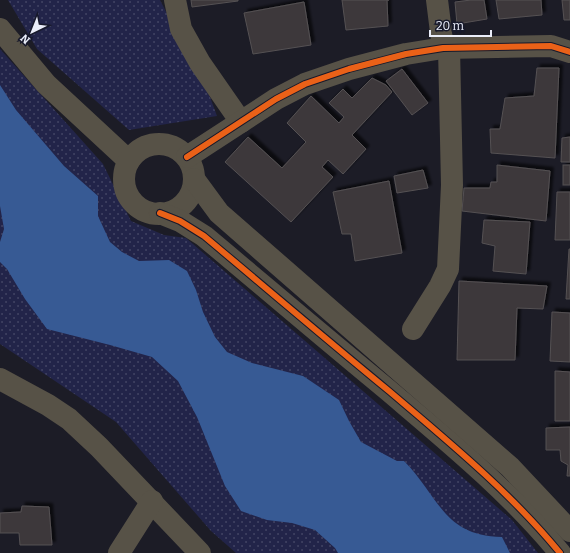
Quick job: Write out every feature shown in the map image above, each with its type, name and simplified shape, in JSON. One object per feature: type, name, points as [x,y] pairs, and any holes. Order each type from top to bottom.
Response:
[{"type":"street","points":[[175,0],[181,29],[200,63],[241,122]]},
{"type":"street","points":[[413,329],[440,286],[448,269],[452,185],[446,48],[437,0]]},
{"type":"street","points":[[0,28],[46,84],[129,160]]},
{"type":"street","points":[[187,157],[276,99],[305,84],[349,69],[406,54],[446,48],[551,46],[570,52]]},
{"type":"street","points":[[157,144],[168,145],[178,150],[187,157],[192,168],[194,179],[192,191],[186,202],[177,209],[166,213],[154,213],[142,209],[133,202],[128,193],[125,182],[125,171],[129,160],[146,146],[157,144]]},
{"type":"street","points":[[194,179],[219,213],[510,467],[570,531]]},
{"type":"street","points":[[160,213],[180,221],[204,236],[421,419],[514,501],[560,553]]},
{"type":"street","points":[[0,380],[48,405],[69,419],[100,447],[152,500],[200,553]]},
{"type":"street","points":[[119,553],[152,500]]},
{"type":"shaded area","points":[[8,0],[160,0],[210,97],[217,116],[129,130],[37,49]]},
{"type":"shaded area","points":[[0,49],[103,164],[131,221],[164,235],[186,238],[512,520],[538,553],[236,553],[211,531],[116,422],[0,344]]},
{"type":"water","points":[[0,85],[16,110],[64,166],[98,196],[98,216],[110,242],[122,252],[139,261],[169,260],[187,271],[196,290],[203,312],[215,337],[227,352],[252,363],[303,376],[339,400],[361,442],[397,461],[404,461],[416,474],[444,512],[454,522],[467,530],[482,535],[502,537],[510,553],[338,553],[335,548],[315,530],[292,523],[267,520],[241,511],[225,486],[197,417],[178,381],[152,357],[47,329],[25,299],[7,269],[0,262],[0,242],[4,229],[0,206]]},
{"type":"building","points":[[191,0],[238,0],[238,1],[192,7]]},
{"type":"building","points":[[342,0],[387,0],[388,26],[346,30]]},
{"type":"building","points":[[484,0],[487,19],[457,24],[455,2]]},
{"type":"building","points":[[496,0],[541,0],[542,15],[499,19]]},
{"type":"building","points":[[562,0],[570,0],[570,20],[564,20]]},
{"type":"building","points":[[304,2],[311,45],[253,54],[244,13]]},
{"type":"building","points":[[537,68],[559,68],[555,158],[491,153],[490,129],[500,129],[505,98],[534,96]]},
{"type":"building","points":[[402,69],[428,103],[412,115],[386,81]]},
{"type":"building","points":[[372,78],[386,85],[392,92],[352,135],[366,149],[343,174],[328,160],[322,167],[333,177],[291,222],[225,162],[248,137],[282,168],[306,142],[287,123],[311,96],[339,123],[344,117],[329,103],[343,89],[352,98]]},
{"type":"building","points":[[570,137],[570,162],[561,162],[562,138]]},
{"type":"building","points":[[497,165],[550,171],[546,221],[462,211],[464,188],[490,188],[491,182],[497,182]]},
{"type":"building","points":[[563,165],[570,165],[570,185],[563,185]]},
{"type":"building","points":[[423,170],[428,188],[397,193],[394,176]]},
{"type":"building","points":[[389,181],[402,253],[355,261],[351,234],[342,234],[333,192]]},
{"type":"building","points":[[557,192],[570,192],[570,240],[555,240]]},
{"type":"building","points":[[484,220],[530,222],[526,274],[493,271],[495,246],[482,243]]},
{"type":"building","points":[[569,249],[570,299],[566,299]]},
{"type":"building","points":[[459,281],[547,286],[543,309],[517,308],[515,360],[457,360]]},
{"type":"building","points":[[552,312],[570,313],[570,362],[550,361]]},
{"type":"building","points":[[555,371],[570,372],[570,421],[555,421]]},
{"type":"building","points":[[570,427],[570,476],[567,476],[568,465],[561,461],[560,450],[546,450],[546,428]]},
{"type":"building","points":[[22,506],[49,507],[52,545],[20,545],[19,533],[0,533],[0,513],[21,512]]},
{"type":"cycle path","points":[[187,157],[276,99],[305,84],[349,69],[406,54],[443,48],[551,46],[570,52]]},
{"type":"cycle path","points":[[160,213],[180,221],[204,236],[412,410],[500,488],[560,553]]}]
